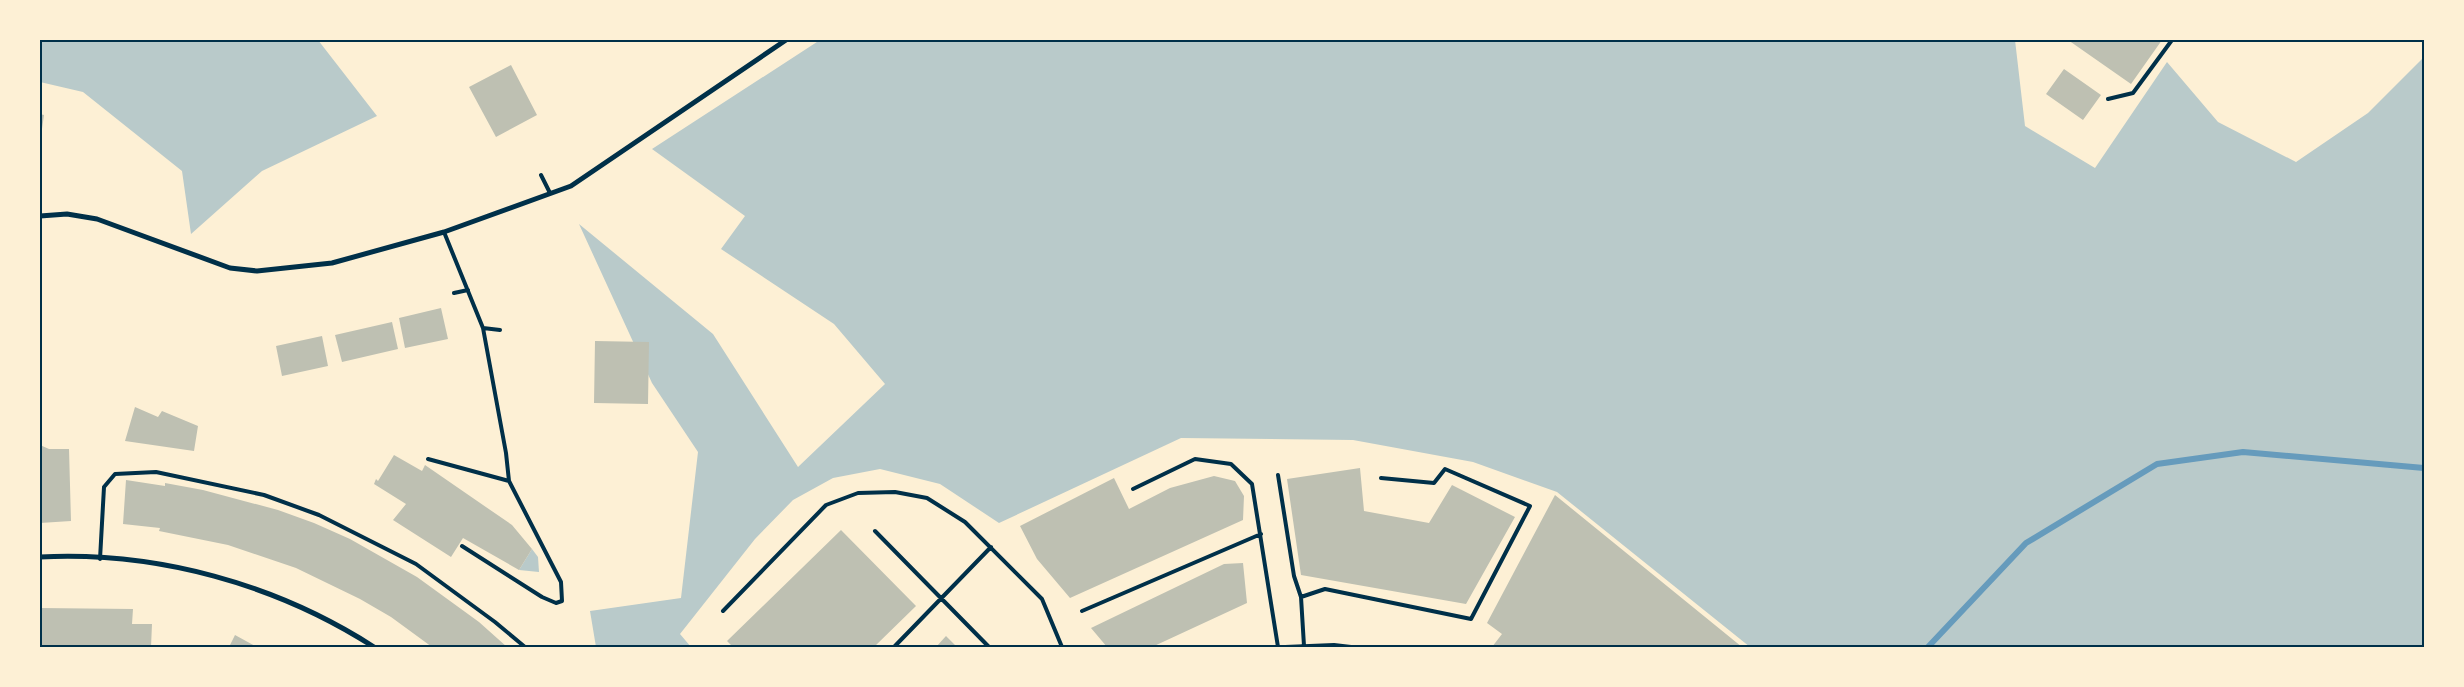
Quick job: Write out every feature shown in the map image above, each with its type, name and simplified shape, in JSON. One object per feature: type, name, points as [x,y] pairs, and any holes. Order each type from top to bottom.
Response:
[{"type":"street","points":[[40,216],[67,214],[98,219],[230,268],[257,271],[332,262],[444,232],[571,186],[786,40]]},
{"type":"street","points":[[40,557],[100,559],[192,570],[243,584],[296,604],[374,647]]},
{"type":"lane","points":[[2108,99],[2133,93],[2172,40]]},
{"type":"lane","points":[[541,175],[550,194]]},
{"type":"lane","points":[[444,232],[483,328],[506,453],[509,481],[561,582],[562,601],[556,603],[542,597],[462,546]]},
{"type":"lane","points":[[454,293],[468,290]]},
{"type":"lane","points":[[483,328],[500,330]]},
{"type":"lane","points":[[428,459],[509,481]]},
{"type":"lane","points":[[1133,489],[1195,459],[1231,464],[1252,484],[1278,647]]},
{"type":"lane","points":[[1301,597],[1325,589],[1471,619],[1530,506],[1445,469],[1434,483],[1381,478]]},
{"type":"lane","points":[[100,559],[104,487],[115,474],[156,472],[264,495],[319,515],[416,564],[495,622],[525,647]]},
{"type":"lane","points":[[1278,475],[1294,576],[1301,597],[1304,646]]},
{"type":"lane","points":[[723,611],[826,505],[858,493],[895,492],[927,498],[965,522],[1042,600],[1062,647]]},
{"type":"lane","points":[[875,531],[989,647]]},
{"type":"lane","points":[[1082,611],[1261,534]]},
{"type":"lane","points":[[894,647],[991,547]]},
{"type":"lane","points":[[1285,647],[1334,645],[1351,647]]},
{"type":"shaded area","points":[[40,40],[318,40],[377,116],[262,171],[191,234],[182,171],[83,92],[40,82]]},
{"type":"shaded area","points":[[820,40],[2015,40],[2025,126],[2095,168],[2167,62],[2218,122],[2296,162],[2368,113],[2424,57],[2424,647],[1750,647],[1557,492],[1473,462],[1353,440],[1181,438],[999,523],[940,484],[880,469],[833,478],[793,500],[755,539],[680,634],[691,647],[596,647],[590,611],[681,598],[698,452],[652,383],[579,224],[713,334],[798,467],[885,384],[834,324],[721,249],[745,216],[652,149]]},
{"type":"shaded area","points":[[532,549],[538,557],[539,572],[519,570]]},
{"type":"building","points":[[2068,40],[2162,40],[2131,84]]},
{"type":"building","points":[[511,65],[537,115],[496,137],[469,87]]},
{"type":"building","points":[[2064,69],[2101,95],[2083,120],[2046,94]]},
{"type":"building","points":[[40,114],[44,115],[41,136],[40,136]]},
{"type":"building","points":[[441,308],[448,339],[405,348],[399,318]]},
{"type":"building","points":[[392,322],[398,349],[342,362],[335,335]]},
{"type":"building","points":[[322,336],[328,366],[282,376],[276,346]]},
{"type":"building","points":[[595,341],[649,342],[648,404],[594,403]]},
{"type":"building","points":[[135,407],[158,417],[162,411],[198,426],[194,451],[125,441]]},
{"type":"building","points":[[40,445],[49,449],[69,449],[71,521],[40,523]]},
{"type":"building","points":[[394,455],[422,471],[425,465],[512,525],[532,549],[519,570],[463,538],[451,557],[393,520],[406,504],[374,484],[376,479],[378,481]]},
{"type":"building","points":[[1360,468],[1364,511],[1429,523],[1452,485],[1515,517],[1466,604],[1301,575],[1287,479]]},
{"type":"building","points":[[1214,476],[1235,481],[1244,496],[1243,520],[1070,598],[1037,559],[1020,526],[1114,478],[1129,509],[1170,488]]},
{"type":"building","points":[[126,480],[165,486],[165,483],[203,490],[278,510],[314,523],[350,539],[417,577],[479,622],[507,647],[432,647],[391,617],[360,599],[296,568],[228,545],[159,531],[160,528],[123,524]]},
{"type":"building","points":[[1555,495],[1742,647],[1492,647],[1502,634],[1487,623]]},
{"type":"building","points":[[841,530],[916,606],[874,647],[733,647],[727,641]]},
{"type":"building","points":[[1243,563],[1247,603],[1152,647],[1107,647],[1091,628],[1224,564]]},
{"type":"building","points":[[40,608],[133,609],[132,624],[152,624],[151,647],[40,647]]},
{"type":"building","points":[[235,635],[257,647],[229,647]]},
{"type":"building","points":[[946,636],[957,647],[936,647]]},
{"type":"waterway","points":[[1928,647],[2026,543],[2157,464],[2243,452],[2424,468]]}]
